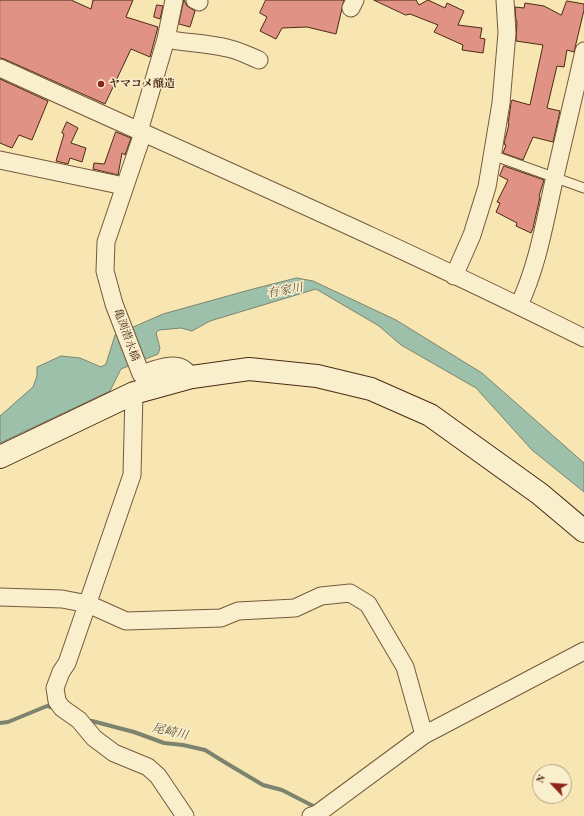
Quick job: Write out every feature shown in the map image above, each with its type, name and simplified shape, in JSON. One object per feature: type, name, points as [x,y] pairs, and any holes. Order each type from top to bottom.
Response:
[{"type":"street","name":"亀渕潜水橋","points":[[174,0],[166,38],[141,132],[106,242],[105,271],[114,304],[141,374],[178,366],[184,369],[192,378]]},
{"type":"street","points":[[454,276],[472,235],[487,187],[502,104],[507,33],[505,0]]},
{"type":"street","points":[[166,38],[182,42],[228,48],[259,60]]},
{"type":"street","points":[[519,306],[526,290],[543,235],[584,51]]},
{"type":"street","points":[[0,68],[298,202],[584,338]]},
{"type":"street","points":[[0,160],[124,186]]},
{"type":"street","points":[[0,457],[134,393],[192,378],[249,369],[318,376],[371,389],[430,415],[540,494],[584,531]]},
{"type":"street","points":[[134,393],[132,476],[67,663],[61,672],[55,688],[57,701],[62,708],[82,723],[94,738],[114,753],[148,767],[158,776],[185,816]]},
{"type":"street","points":[[0,597],[62,599],[88,604],[126,621],[221,618],[238,611],[295,608],[321,596],[350,593],[368,604],[405,667],[424,736]]},
{"type":"street","points":[[317,812],[424,736],[584,651]]},
{"type":"lane","points":[[492,155],[584,188]]},
{"type":"water","name":"有家川","points":[[297,278],[313,281],[396,320],[482,373],[584,463],[584,492],[532,450],[476,388],[401,345],[379,326],[316,289],[210,321],[192,331],[181,328],[159,330],[156,333],[160,348],[158,354],[121,369],[110,391],[0,443],[0,416],[33,387],[37,376],[37,367],[61,356],[80,358],[101,367],[106,364],[115,335],[163,314]]},
{"type":"building","points":[[0,0],[71,0],[91,9],[93,0],[133,0],[126,17],[158,27],[150,57],[131,49],[105,104],[0,58]]},
{"type":"building","points":[[184,0],[187,6],[195,11],[190,27],[179,24]]},
{"type":"building","points":[[266,0],[344,0],[336,34],[307,27],[282,28],[276,39],[260,31],[267,17],[260,13]]},
{"type":"building","points":[[374,0],[416,0],[419,5],[428,0],[445,8],[447,3],[464,11],[458,25],[482,28],[480,38],[485,39],[483,53],[462,50],[463,45],[434,32],[438,25],[410,14],[406,15]]},
{"type":"building","points":[[567,1],[584,4],[584,10],[574,52],[567,50],[564,67],[557,66],[547,108],[560,111],[553,142],[533,137],[523,160],[503,153],[506,145],[504,144],[509,124],[511,103],[512,100],[530,105],[543,45],[516,41],[517,21],[515,7],[524,8],[525,3],[544,6],[561,15]]},
{"type":"building","points":[[157,5],[163,6],[160,19],[154,17]]},
{"type":"building","points":[[0,79],[48,101],[32,140],[19,135],[12,148],[0,143]]},
{"type":"building","points":[[67,122],[78,128],[71,143],[86,148],[82,162],[70,158],[68,164],[56,161],[64,134],[62,133]]},
{"type":"building","points":[[116,132],[131,138],[125,155],[122,153],[118,175],[93,169],[94,163],[104,164]]},
{"type":"building","points":[[504,166],[544,180],[531,233],[516,226],[517,223],[496,212],[500,203],[497,202],[508,180],[500,176]]},
{"type":"waterway","name":"尾崎川","points":[[0,723],[8,722],[47,706],[54,708]]},
{"type":"waterway","name":"尾崎川","points":[[87,721],[134,732],[164,743],[183,745],[205,750],[263,785],[282,790],[317,808]]},
{"type":"place","name":"ヤマコメ醸造","points":[[101,84]]}]
